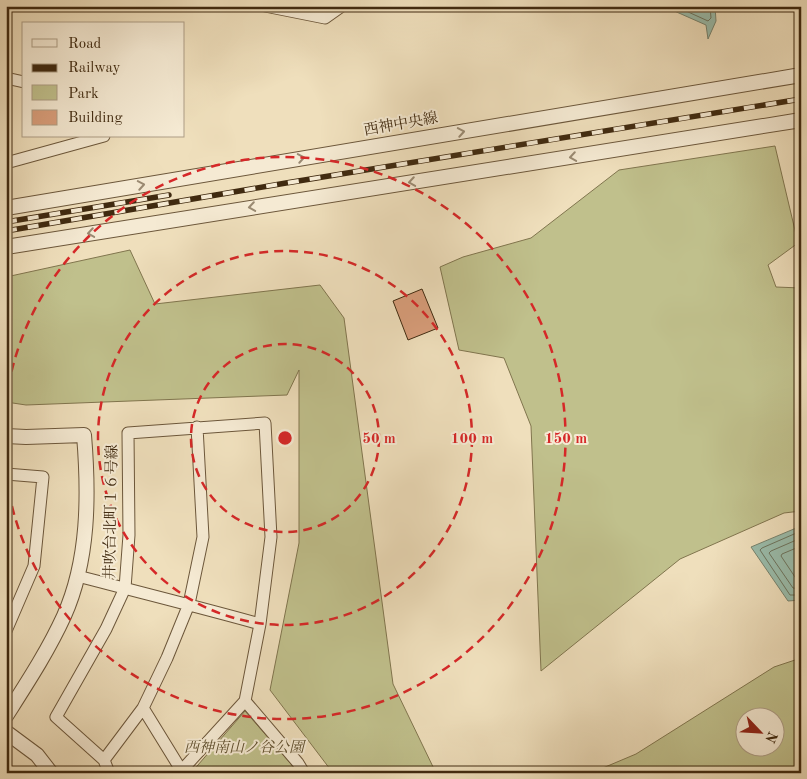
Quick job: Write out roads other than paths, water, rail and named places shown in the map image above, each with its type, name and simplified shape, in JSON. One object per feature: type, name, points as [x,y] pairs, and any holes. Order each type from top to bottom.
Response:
[{"type":"street","points":[[265,6],[325,18],[342,6]]},
{"type":"street","points":[[600,108],[661,94],[801,67]]},
{"type":"street","name":"西神中央線","points":[[6,208],[801,75]]},
{"type":"street","points":[[6,78],[22,82]]},
{"type":"street","points":[[6,247],[801,120]]},
{"type":"street","points":[[608,151],[801,127]]},
{"type":"street","points":[[6,163],[97,138]]},
{"type":"street","name":"井吹台北町１６号線","points":[[78,576],[260,624],[271,536],[264,423],[128,433],[129,525],[125,588]]},
{"type":"street","points":[[104,760],[142,708],[167,658],[189,604],[203,537],[198,427]]},
{"type":"street","points":[[6,436],[84,435],[88,481],[86,526],[78,576],[65,614],[42,658],[6,716]]},
{"type":"street","points":[[6,474],[44,477],[34,566],[6,631]]},
{"type":"street","points":[[109,773],[104,760],[56,718],[106,630],[125,588]]},
{"type":"street","points":[[142,708],[183,771],[245,701],[260,624]]},
{"type":"street","points":[[245,701],[298,763],[304,773]]},
{"type":"street","points":[[6,732],[37,755],[51,773]]},
{"type":"water","points":[[663,6],[715,6],[716,21],[708,39],[706,25]]},
{"type":"water","points":[[801,526],[801,600],[788,601],[751,547]]},
{"type":"railway","points":[[6,231],[801,99]]},
{"type":"railway","points":[[6,222],[169,195]]},
{"type":"park label","name":"西神南山ノ谷公園","points":[[244,748]]}]
